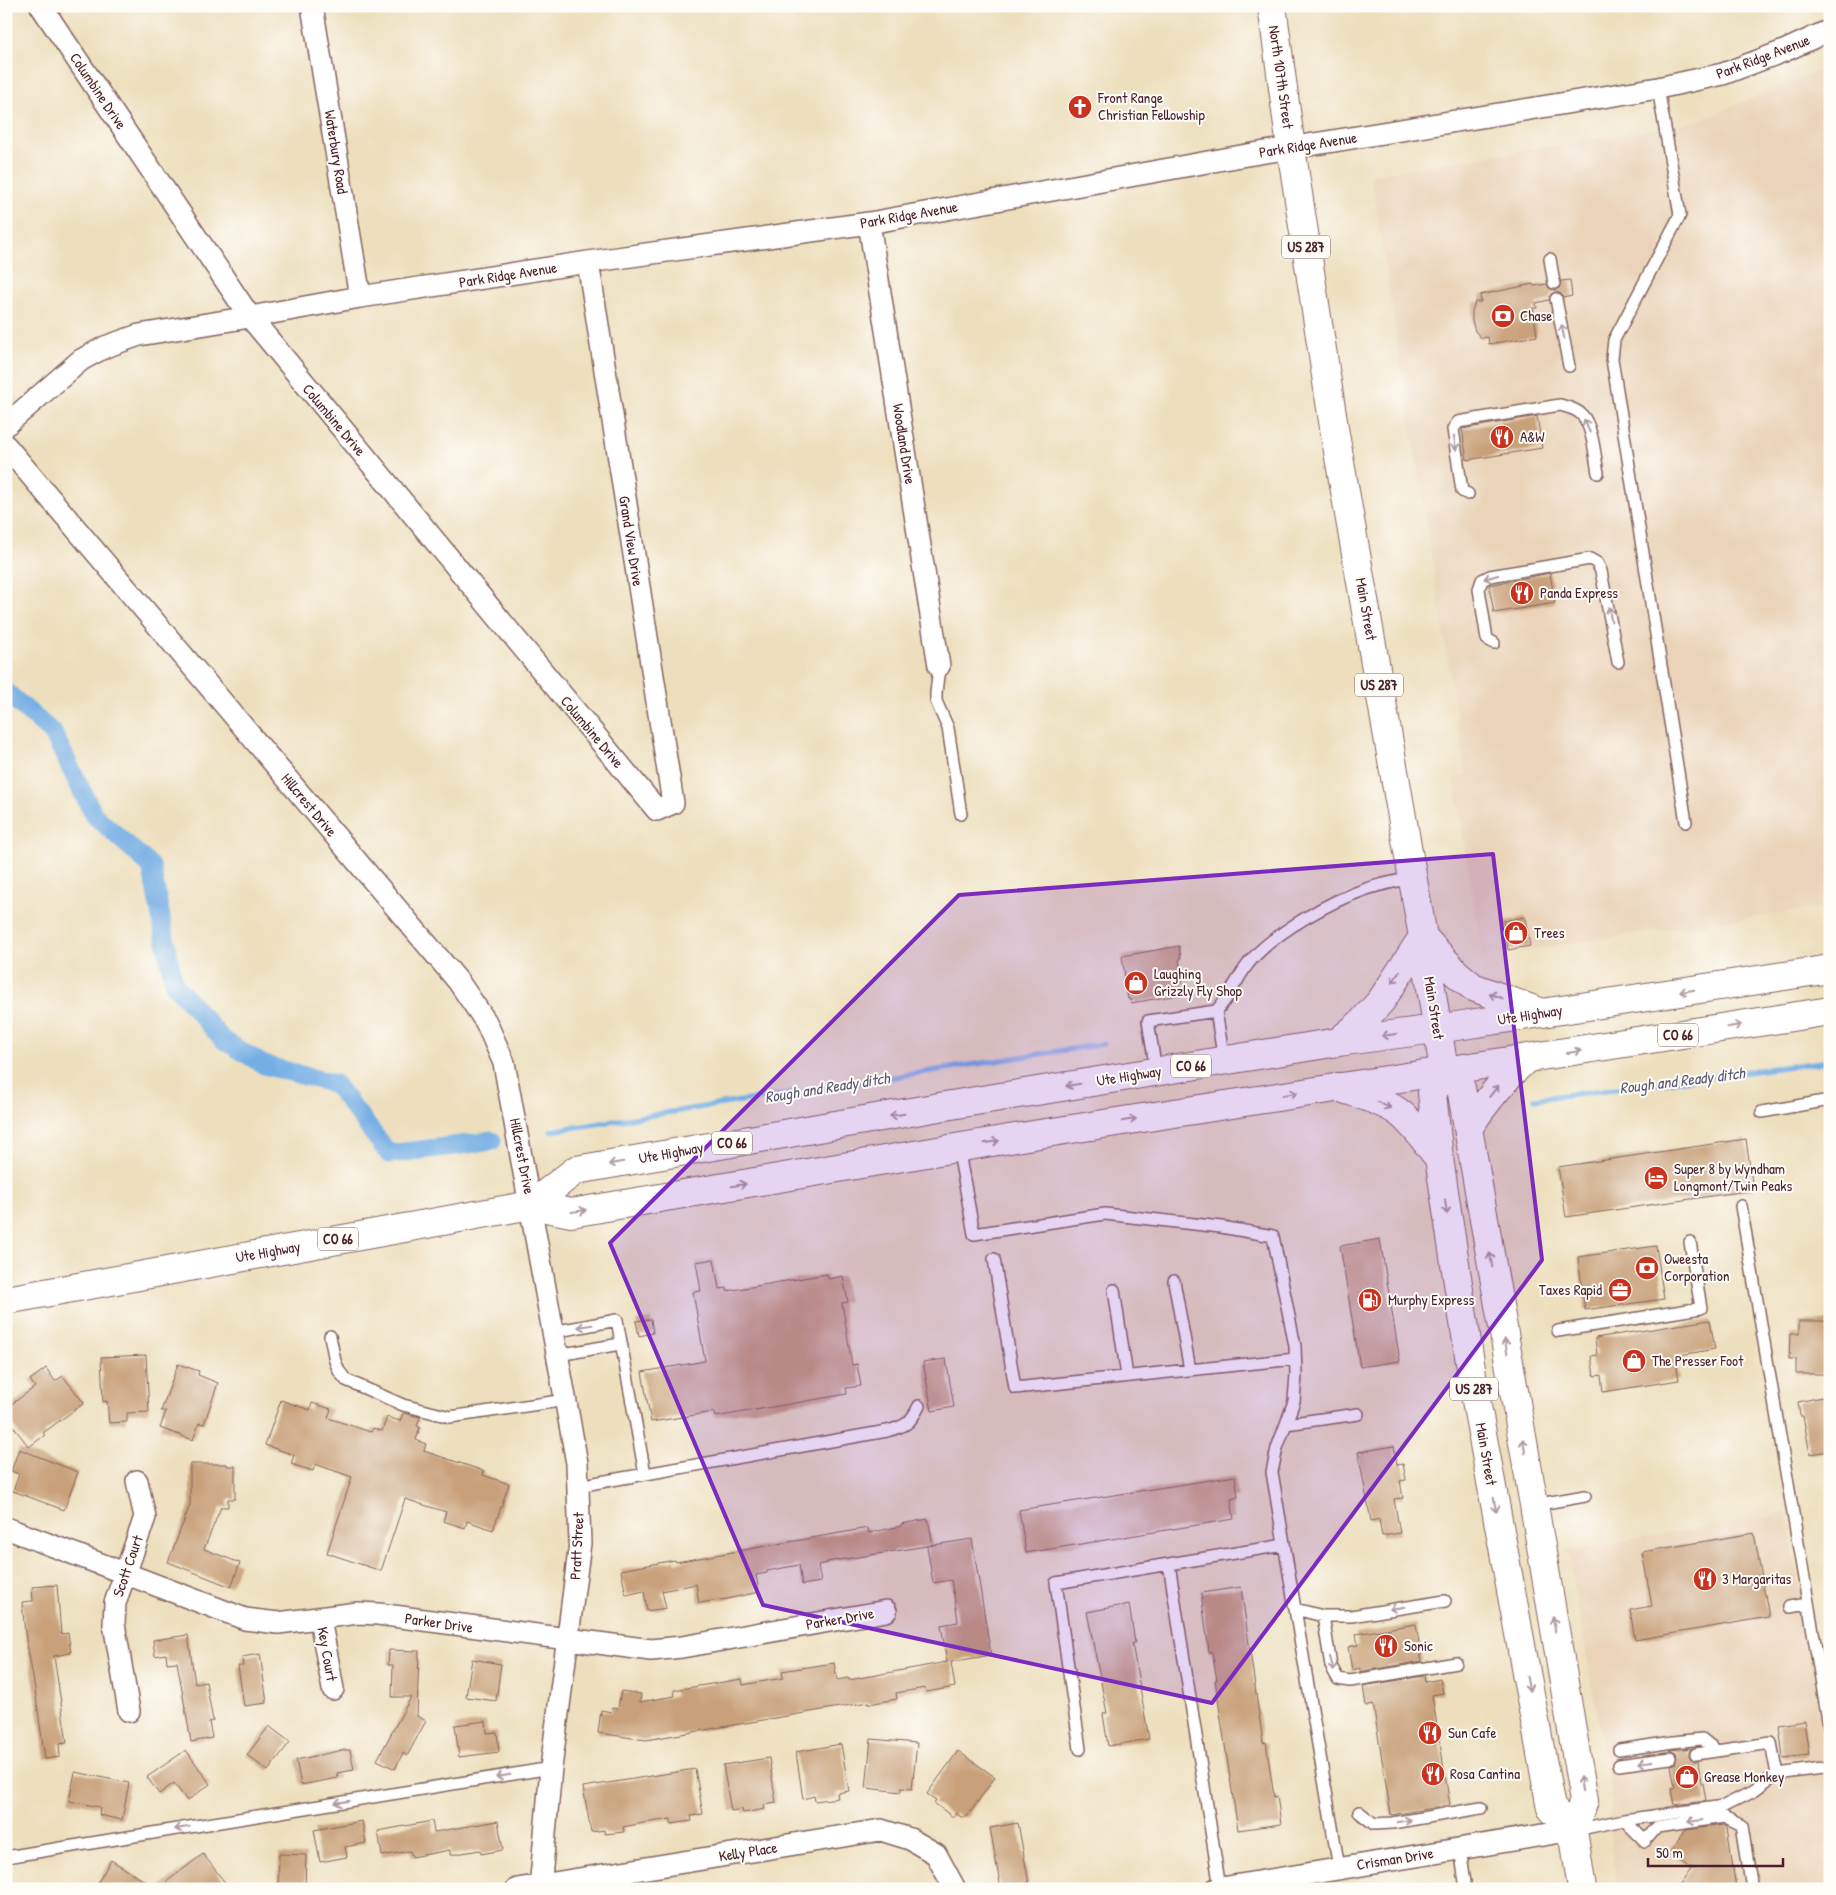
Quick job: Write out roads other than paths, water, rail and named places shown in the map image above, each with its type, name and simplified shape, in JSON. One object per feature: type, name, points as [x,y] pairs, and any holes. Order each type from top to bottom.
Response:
[{"type":"main road","name":"North 107th Street","points":[[1272,6],[1291,148]]},
{"type":"main road","name":"Main Street","points":[[1291,148],[1335,434],[1413,878],[1444,1070],[1432,1093],[1439,1158],[1475,1395],[1551,1808],[1573,1830]]},
{"type":"main road","points":[[1338,1042],[1361,1023],[1381,1001],[1423,937],[1456,973],[1473,987],[1542,1013]]},
{"type":"main road","name":"Ute Highway","points":[[531,1205],[576,1170],[1156,1071],[1830,969]]},
{"type":"main road","name":"Ute Highway","points":[[6,1300],[531,1205],[571,1213],[958,1147],[1830,1011]]},
{"type":"main road","points":[[1468,1128],[1492,1093],[1526,1059]]},
{"type":"main road","name":"US 287","points":[[1444,1070],[1461,1088],[1584,1801],[1573,1830],[1582,1889]]},
{"type":"main road","points":[[1338,1087],[1371,1099],[1397,1112],[1412,1126],[1439,1158]]},
{"type":"street","name":"Columbine Drive","points":[[41,6],[250,317],[657,810]]},
{"type":"street","name":"Waterbury Road","points":[[312,6],[360,297]]},
{"type":"street","name":"Park Ridge Avenue","points":[[6,425],[81,360],[105,347],[139,335],[360,297],[588,262],[869,223],[1291,148],[1658,88],[1723,74],[1784,51],[1830,30]]},
{"type":"street","name":"Woodland Drive","points":[[869,223],[939,666]]},
{"type":"street","name":"Grand View Drive","points":[[588,262],[673,803],[657,810]]},
{"type":"street","name":"Hillcrest Drive","points":[[6,446],[458,981],[486,1022],[504,1063],[531,1205]]},
{"type":"street","name":"Pratt Street","points":[[531,1205],[577,1463],[580,1543],[551,1768],[540,1887]]},
{"type":"street","name":"Scott Court","points":[[129,1711],[114,1624],[115,1603],[145,1517],[137,1481]]},
{"type":"street","name":"Parker Drive","points":[[6,1528],[245,1619],[278,1624],[358,1613],[378,1614],[568,1641],[651,1650],[682,1647],[886,1611]]},
{"type":"street","name":"Key Court","points":[[320,1619],[333,1689]]},
{"type":"street","name":"Kelly Place","points":[[517,1889],[540,1887],[881,1830],[910,1839],[936,1854],[955,1889]]},
{"type":"street","name":"Crisman Drive","points":[[1216,1889],[1573,1830]]},
{"type":"lane","points":[[1658,88],[1680,215],[1614,340],[1612,359],[1686,822]]},
{"type":"lane","points":[[1550,260],[1554,283]]},
{"type":"lane","points":[[1556,299],[1568,366]]},
{"type":"lane","points":[[1468,494],[1462,491],[1453,429],[1458,422],[1560,405],[1573,409],[1582,415],[1587,423],[1592,437],[1598,473]]},
{"type":"lane","points":[[1494,643],[1487,639],[1479,590],[1482,580],[1490,576],[1590,559],[1597,563],[1602,571],[1618,662]]},
{"type":"lane","points":[[939,666],[936,701],[948,728],[961,814]]},
{"type":"lane","points":[[1156,1071],[1148,1022],[1216,1011],[1229,996],[1242,970],[1254,956],[1278,936],[1328,906],[1364,889],[1413,878]]},
{"type":"lane","points":[[1216,1011],[1224,1061]]},
{"type":"lane","points":[[1762,1112],[1830,1100]]},
{"type":"lane","points":[[958,1147],[974,1234],[1105,1214],[1221,1226],[1273,1236],[1295,1346],[1295,1359],[1294,1401],[1277,1448],[1272,1472],[1339,1868]]},
{"type":"lane","points":[[1740,1206],[1830,1732]]},
{"type":"lane","points":[[1558,1331],[1701,1308],[1690,1242]]},
{"type":"lane","points":[[994,1259],[1015,1388],[1295,1359]]},
{"type":"lane","points":[[1174,1281],[1190,1370]]},
{"type":"lane","points":[[1114,1290],[1128,1376]]},
{"type":"lane","points":[[553,1332],[617,1320],[645,1474]]},
{"type":"lane","points":[[330,1336],[335,1360],[346,1380],[403,1405],[450,1416],[566,1400]]},
{"type":"lane","points":[[558,1355],[620,1344]]},
{"type":"lane","points":[[578,1486],[887,1431],[904,1427],[913,1418],[919,1406]]},
{"type":"lane","points":[[1286,1424],[1358,1414]]},
{"type":"lane","points":[[1534,1505],[1585,1496]]},
{"type":"lane","points":[[1080,1749],[1056,1583],[1284,1545]]},
{"type":"lane","points":[[1170,1564],[1220,1888]]},
{"type":"lane","points":[[1295,1609],[1323,1616],[1351,1616],[1445,1601]]},
{"type":"lane","points":[[1789,1607],[1808,1604]]},
{"type":"lane","points":[[1323,1616],[1331,1666],[1338,1678],[1350,1681],[1456,1663]]},
{"type":"lane","points":[[1619,1750],[1702,1739],[1717,1751]]},
{"type":"lane","points":[[1696,1754],[1771,1743],[1777,1774]]},
{"type":"lane","points":[[1619,1765],[1670,1758]]},
{"type":"lane","points":[[1573,1830],[1624,1820],[1724,1806],[1754,1791],[1777,1774],[1830,1767]]},
{"type":"lane","points":[[6,1857],[551,1768]]},
{"type":"lane","points":[[1359,1812],[1374,1824],[1392,1823],[1481,1808]]},
{"type":"lane","points":[[1624,1820],[1646,1841],[1657,1827],[1724,1817],[1742,1826],[1752,1889]]},
{"type":"lane","points":[[1460,1849],[1465,1882]]},
{"type":"waterway","name":"Rough and Ready ditch","points":[[6,692],[53,733],[94,815],[151,866],[174,984],[222,1039],[264,1065],[335,1084],[389,1154],[492,1141]]},
{"type":"waterway","name":"Rough and Ready ditch","points":[[551,1131],[1103,1044]]},
{"type":"waterway","name":"Rough and Ready ditch","points":[[1535,1099],[1830,1061]]},
{"type":"place","name":"Front Range Christian Fellowship","points":[[1080,107]]},
{"type":"place","name":"Chase","points":[[1503,316]]},
{"type":"place","name":"A&W","points":[[1502,437]]},
{"type":"place","name":"Panda Express","points":[[1522,593]]},
{"type":"place","name":"Trees","points":[[1516,933]]},
{"type":"place","name":"Laughing Grizzly Fly Shop","points":[[1136,983]]},
{"type":"place","name":"Super 8 by Wyndham Longmont/Twin Peaks","points":[[1656,1178]]},
{"type":"place","name":"Oweesta Corporation","points":[[1647,1268]]},
{"type":"place","name":"Taxes Rapid","points":[[1620,1290]]},
{"type":"place","name":"Murphy Express","points":[[1370,1300]]},
{"type":"place","name":"The Presser Foot","points":[[1634,1361]]},
{"type":"place","name":"3 Margaritas","points":[[1705,1579]]},
{"type":"place","name":"Sonic","points":[[1386,1646]]},
{"type":"place","name":"Sun Cafe","points":[[1430,1733]]},
{"type":"place","name":"Rosa Cantina","points":[[1433,1774]]},
{"type":"place","name":"Grease Monkey","points":[[1687,1777]]}]
